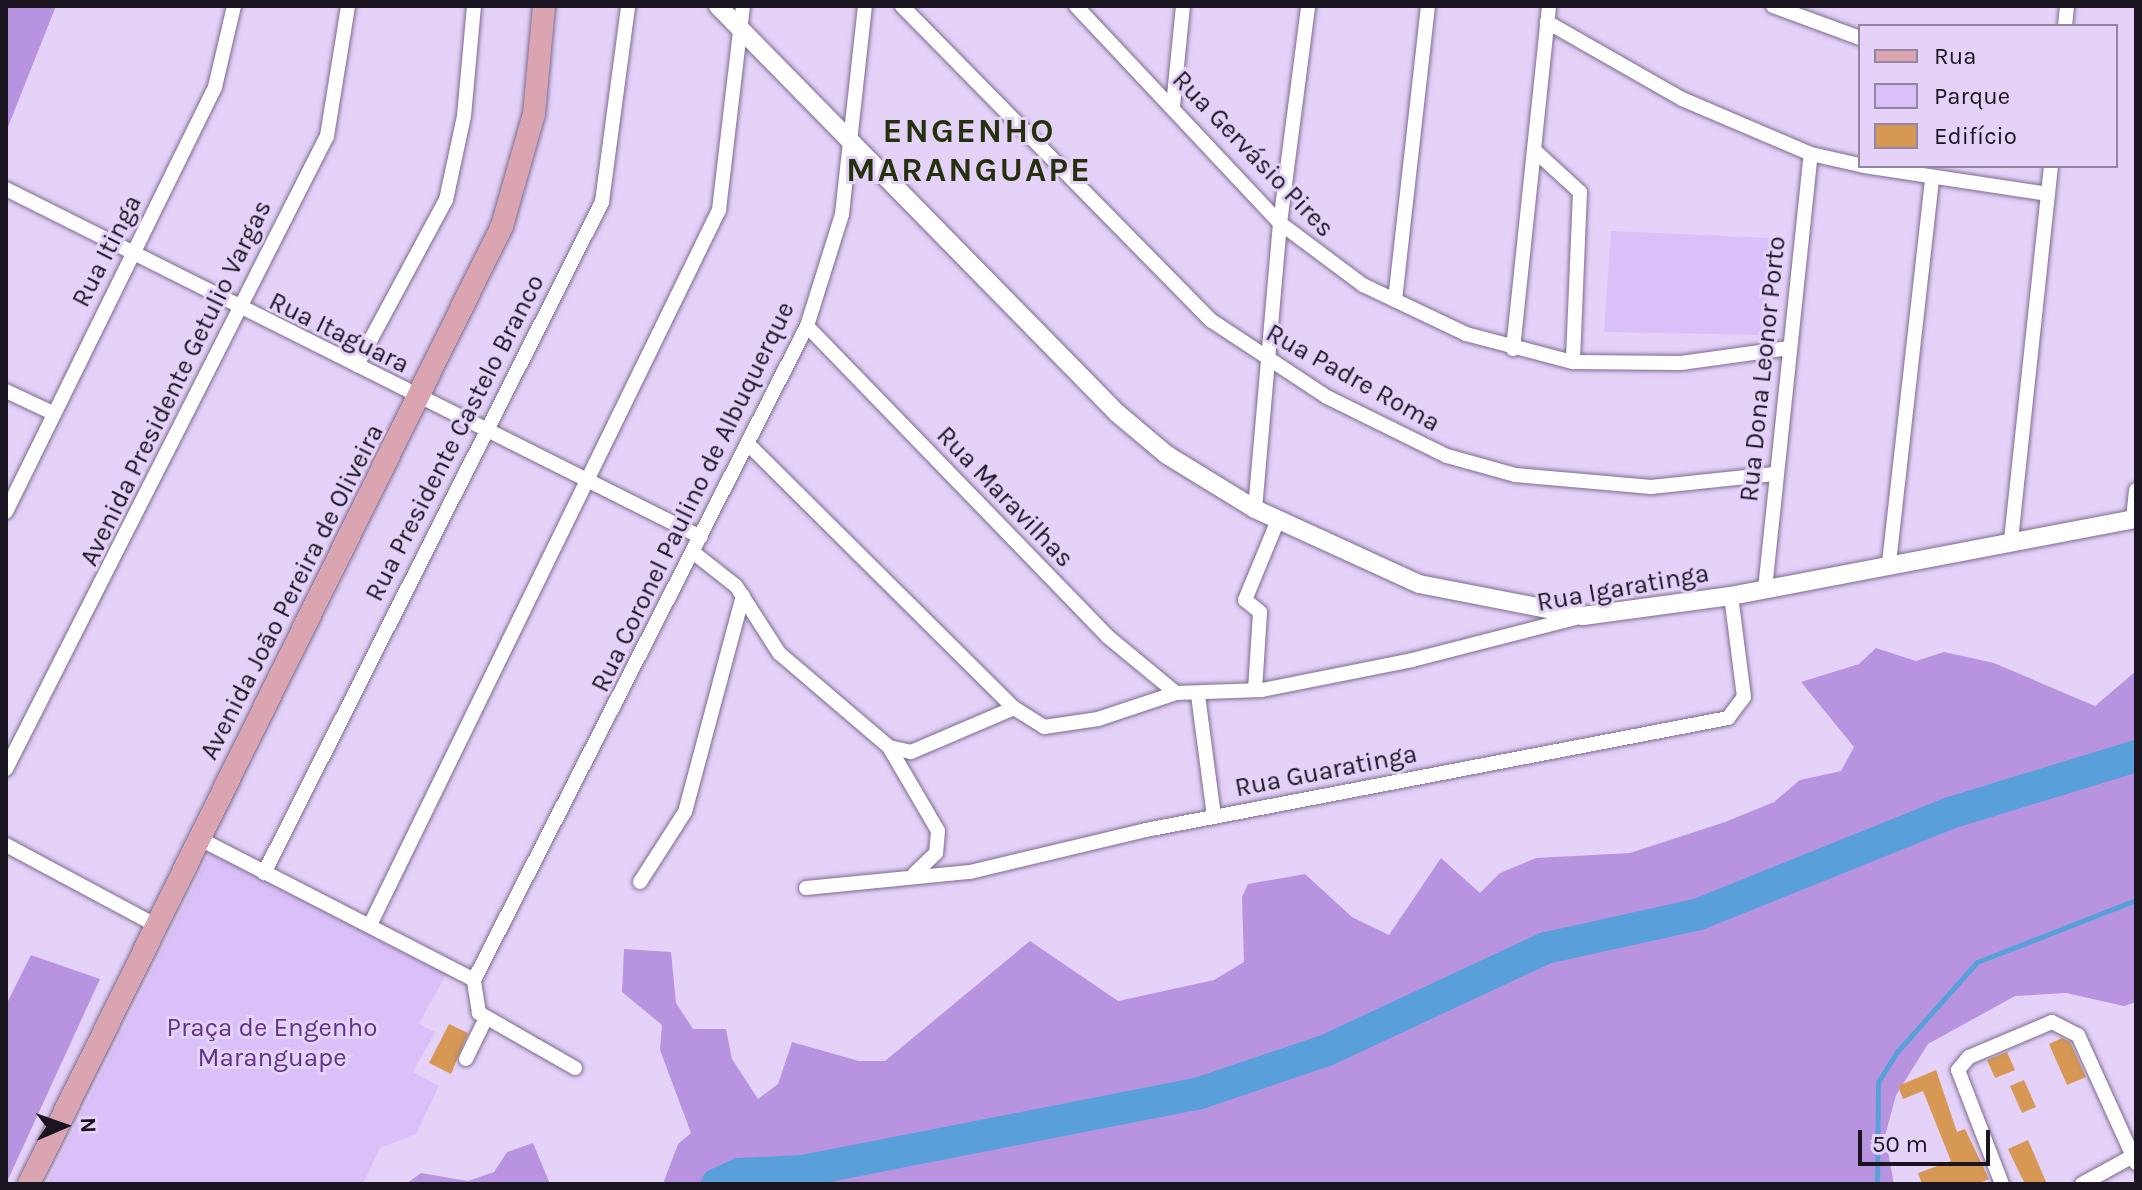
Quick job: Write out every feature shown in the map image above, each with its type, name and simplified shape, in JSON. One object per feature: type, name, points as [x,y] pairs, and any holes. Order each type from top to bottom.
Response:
[{"type":"main road","name":"Avenida João Pereira de Oliveira","points":[[29,1184],[155,925],[421,399],[516,190],[534,114],[544,6]]},
{"type":"street","name":"Rua Itinga","points":[[6,512],[215,87],[234,6]]},
{"type":"street","name":"Avenida Presidente Getulio Vargas","points":[[6,769],[327,136],[348,6]]},
{"type":"street","points":[[357,365],[446,200],[464,116],[474,6]]},
{"type":"street","name":"Rua Presidente Castelo Branco","points":[[264,873],[602,202],[628,6]]},
{"type":"street","points":[[718,6],[851,138],[1117,413],[1167,455],[1255,509],[1419,584],[1583,616]]},
{"type":"street","points":[[370,925],[590,481],[719,210],[743,6]]},
{"type":"street","name":"Rua Coronel Paulino de Albuquerque","points":[[474,980],[807,326],[842,214],[865,6]]},
{"type":"street","name":"Rua Padre Roma","points":[[902,6],[1159,269],[1265,360],[1387,429],[1515,475],[1651,487],[1774,474]]},
{"type":"street","name":"Rua Gervásio Pires","points":[[1076,6],[1280,223],[1327,263],[1395,300],[1513,349],[1573,362],[1681,363],[1789,348]]},
{"type":"street","points":[[1173,106],[1183,6]]},
{"type":"street","points":[[1255,509],[1265,360],[1308,6]]},
{"type":"street","points":[[1395,300],[1428,6]]},
{"type":"street","points":[[1513,349],[1549,6]]},
{"type":"street","points":[[1773,6],[1858,37]]},
{"type":"street","points":[[1547,22],[1682,99],[1811,154],[1858,165]]},
{"type":"street","points":[[1534,150],[1572,178],[1580,192],[1573,362]]},
{"type":"street","name":"Rua Dona Leonor Porto","points":[[1765,589],[1774,474],[1811,154]]},
{"type":"street","points":[[1872,168],[1932,180],[2048,194]]},
{"type":"street","points":[[2011,540],[2051,168]]},
{"type":"street","points":[[1889,563],[1932,180]]},
{"type":"street","name":"Rua Itaguara","points":[[6,189],[238,311],[357,365],[701,537]]},
{"type":"street","points":[[6,207],[23,199]]},
{"type":"street","name":"Rua Maravilhas","points":[[807,326],[1107,636],[1176,693]]},
{"type":"street","points":[[6,391],[53,413]]},
{"type":"street","points":[[748,444],[1014,708],[911,752],[889,747]]},
{"type":"street","points":[[2135,519],[2136,490]]},
{"type":"street","name":"Rua Igaratinga","points":[[1014,708],[1030,720],[1070,725],[1176,693],[1198,695],[1255,690],[1412,660],[1583,616],[1731,596],[1889,563],[2135,519]]},
{"type":"street","points":[[1255,690],[1260,612],[1245,600],[1278,520]]},
{"type":"street","points":[[694,553],[743,596],[779,653],[889,747],[938,831],[936,853],[914,874]]},
{"type":"street","points":[[640,882],[685,812],[743,596]]},
{"type":"street","name":"Rua Guaratinga","points":[[806,888],[914,874],[970,872],[1214,817],[1728,718],[1744,697],[1731,596]]},
{"type":"street","points":[[1198,695],[1214,817]]},
{"type":"street","points":[[200,839],[474,980],[474,1005],[486,1018],[575,1068]]},
{"type":"street","points":[[6,845],[155,925]]},
{"type":"street","points":[[466,1059],[486,1018]]},
{"type":"street","points":[[2002,1184],[1958,1070],[1969,1057],[2052,1022],[2078,1035],[2134,1159],[2082,1184]]},
{"type":"green space","points":[[1611,231],[1769,238],[1766,335],[1604,332]]},
{"type":"green space","name":"Praça de Engenho Maranguape","points":[[210,853],[446,974],[419,1024],[435,1032],[413,1072],[439,1086],[416,1134],[380,1148],[363,1184],[47,1184]]},
{"type":"shaded area","points":[[6,6],[56,6],[6,132]]},
{"type":"shaded area","points":[[1876,648],[1916,661],[1944,652],[1994,663],[2095,706],[2136,671],[2136,1002],[2124,1006],[2066,993],[2015,996],[1928,1044],[1896,1095],[1885,1136],[1894,1184],[663,1184],[678,1144],[691,1133],[660,1050],[662,1025],[622,992],[624,949],[671,952],[676,1003],[693,1029],[726,1029],[732,1059],[758,1099],[778,1084],[792,1042],[859,1061],[885,1061],[1030,941],[1118,1001],[1214,980],[1244,962],[1242,897],[1248,884],[1305,874],[1352,917],[1389,935],[1441,858],[1480,893],[1500,873],[1536,858],[1630,853],[1725,822],[1774,802],[1800,780],[1841,771],[1854,747],[1801,682],[1859,664]]},
{"type":"shaded area","points":[[31,955],[100,979],[6,1184],[6,1005]]},
{"type":"shaded area","points":[[533,1143],[550,1184],[406,1184],[421,1173],[468,1181],[494,1172],[507,1152]]},
{"type":"building","points":[[449,1024],[468,1033],[451,1074],[429,1063]]},
{"type":"building","points":[[2062,1038],[2070,1042],[2086,1077],[2067,1085],[2049,1044]]},
{"type":"building","points":[[2007,1052],[2015,1070],[1995,1078],[1987,1060]]},
{"type":"building","points":[[1936,1070],[1957,1132],[1965,1129],[1989,1179],[1978,1184],[1922,1184],[1918,1173],[1951,1161],[1923,1091],[1903,1099],[1898,1086]]},
{"type":"building","points":[[2024,1080],[2036,1107],[2022,1113],[2010,1086]]},
{"type":"building","points":[[2028,1140],[2047,1184],[2025,1184],[2008,1149]]},
{"type":"waterway","points":[[717,1184],[739,1174],[803,1171],[1197,1094],[1327,1050],[1546,948],[1699,914],[1950,813],[2136,756]]},
{"type":"waterway","points":[[1877,1184],[1878,1082],[1897,1052],[1977,962],[2136,900]]},
{"type":"district","name":"ENGENHO MARANGUAPE","points":[[969,150]]}]
